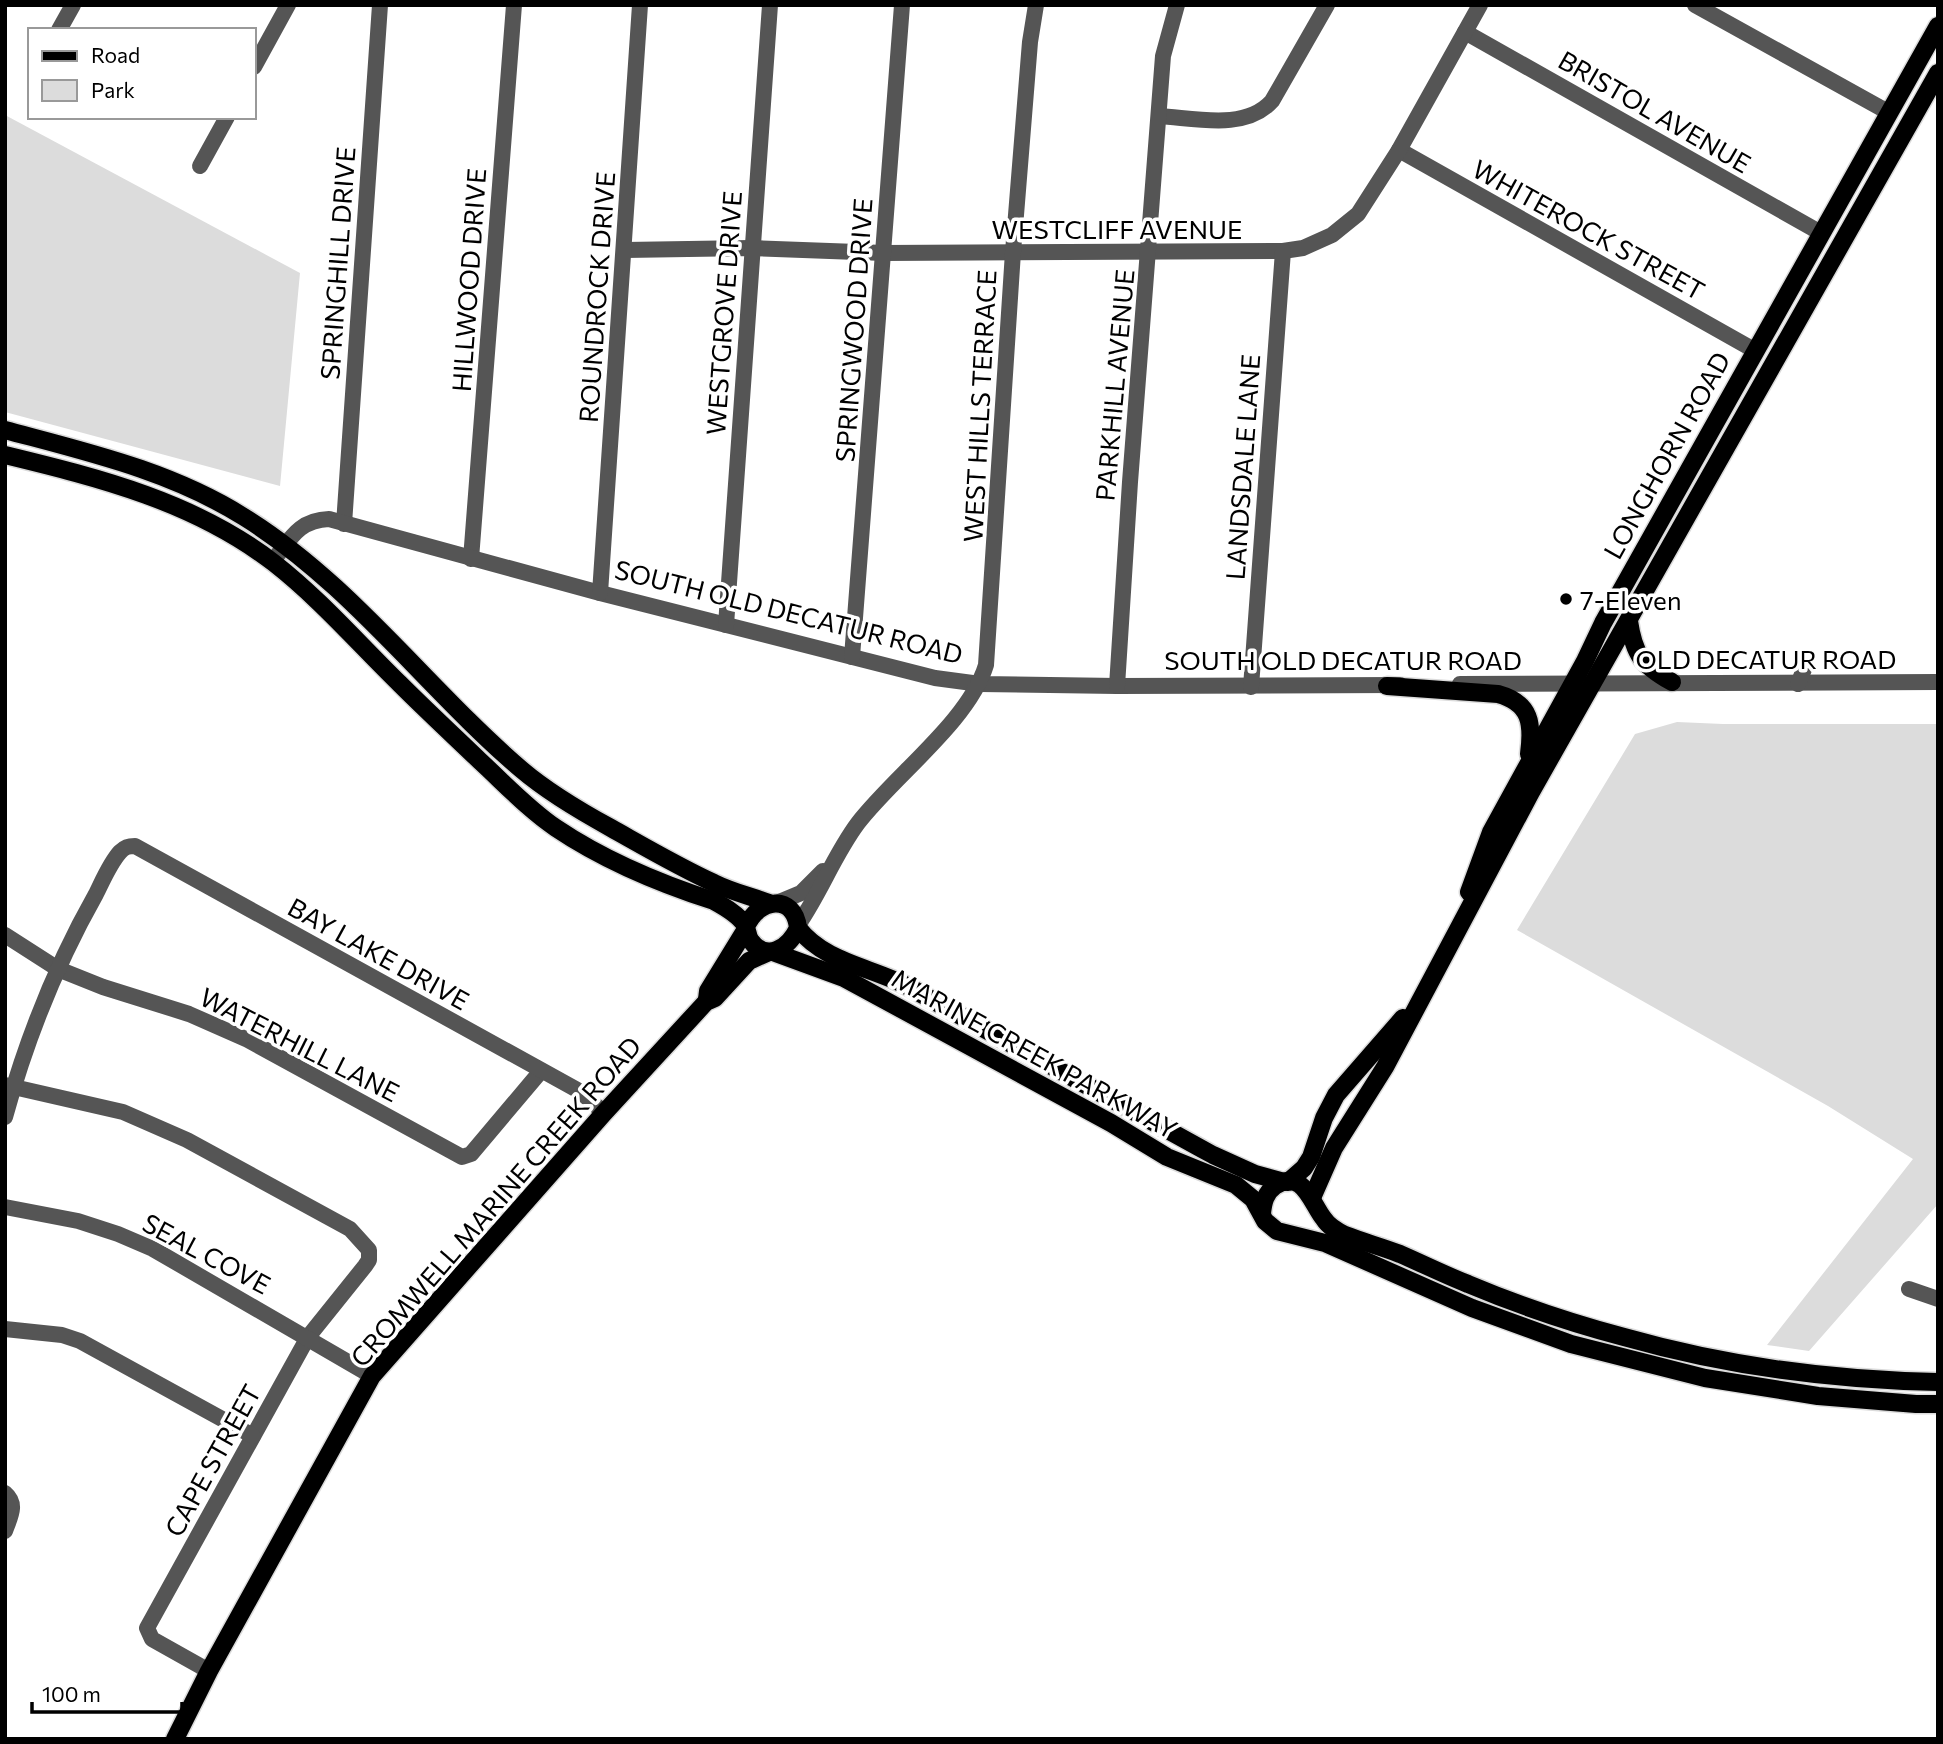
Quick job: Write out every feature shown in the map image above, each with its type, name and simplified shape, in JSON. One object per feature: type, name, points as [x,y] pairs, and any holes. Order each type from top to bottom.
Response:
[{"type":"main road","name":"LONGHORN ROAD","points":[[1463,920],[1470,885],[1491,832],[1528,762],[1754,350],[1938,26]]},
{"type":"main road","name":"LONGHORN ROAD","points":[[1313,1199],[1334,1148],[1385,1067],[1531,792],[1938,73]]},
{"type":"main road","points":[[1821,233],[1840,244]]},
{"type":"main road","points":[[1712,426],[1731,438]]},
{"type":"main road","points":[[5,430],[169,478],[244,516],[285,546],[384,634],[478,730],[523,771],[573,807],[712,883],[792,912],[798,926],[785,947],[771,952],[754,944],[746,928],[729,910],[715,901],[659,882],[602,856],[555,827],[508,787],[400,684],[312,594],[272,562],[209,521],[121,485],[5,455]]},
{"type":"main road","points":[[1629,621],[1632,640],[1640,659],[1653,671],[1672,682]]},
{"type":"main road","points":[[1387,686],[1509,697],[1526,710],[1531,726],[1528,762]]},
{"type":"main road","points":[[508,787],[523,771]]},
{"type":"main road","points":[[746,928],[753,914],[773,903]]},
{"type":"main road","name":"MARINE CREEK PARKWAY","points":[[798,926],[814,946],[827,954],[907,986],[1213,1155],[1255,1174],[1286,1182]]},
{"type":"main road","name":"CROMWELL MARINE CREEK ROAD","points":[[706,1002],[708,991],[746,928]]},
{"type":"main road","name":"MARINE CREEK PARKWAY","points":[[771,952],[844,978],[1111,1123],[1167,1157],[1225,1179],[1245,1191],[1262,1214]]},
{"type":"main road","name":"CROMWELL MARINE CREEK ROAD","points":[[175,1739],[209,1671],[372,1376],[604,1113],[706,1002],[715,998],[749,961],[771,952]]},
{"type":"main road","name":"LONGHORN ROAD","points":[[1286,1182],[1304,1168],[1311,1157],[1324,1118],[1336,1095],[1420,999]]},
{"type":"main road","points":[[1938,1382],[1879,1381],[1778,1370],[1724,1361],[1623,1337],[1523,1305],[1383,1247],[1338,1232],[1323,1219],[1313,1199],[1301,1185],[1286,1182],[1276,1186],[1268,1194],[1262,1214],[1277,1231],[1325,1243],[1436,1293],[1571,1344],[1705,1378],[1818,1396],[1938,1404]]},
{"type":"main road","points":[[1288,1233],[1301,1229],[1308,1222],[1313,1212],[1313,1199]]},
{"type":"street","points":[[61,28],[73,5]]},
{"type":"street","points":[[256,63],[288,5]]},
{"type":"street","name":"SPRINGHILL DRIVE","points":[[344,524],[380,5]]},
{"type":"street","name":"HILLWOOD DRIVE","points":[[471,559],[514,5]]},
{"type":"street","name":"ROUNDROCK DRIVE","points":[[600,593],[640,5]]},
{"type":"street","name":"WESTGROVE DRIVE","points":[[726,625],[770,5]]},
{"type":"street","name":"SPRINGWOOD DRIVE","points":[[852,657],[902,5]]},
{"type":"street","name":"WEST HILLS TERRACE","points":[[980,684],[986,665],[1013,253],[1030,42],[1037,5]]},
{"type":"street","name":"PARKHILL AVENUE","points":[[1117,686],[1163,57],[1177,5]]},
{"type":"street","points":[[1159,116],[1224,120],[1252,117],[1263,111],[1272,101],[1326,5]]},
{"type":"street","name":"WESTCLIFF AVENUE","points":[[625,250],[751,248],[884,253],[1149,253],[1283,251],[1303,247],[1332,236],[1358,214],[1399,150],[1480,5]]},
{"type":"street","points":[[1695,5],[1888,112]]},
{"type":"street","name":"BRISTOL AVENUE","points":[[1465,32],[1821,233]]},
{"type":"street","points":[[200,166],[225,119]]},
{"type":"street","name":"WHITEROCK STREET","points":[[1399,150],[1754,350]]},
{"type":"street","name":"LANDSDALE LANE","points":[[1251,687],[1283,251]]},
{"type":"street","name":"SOUTH OLD DECATUR ROAD","points":[[272,562],[308,522],[329,519],[471,559],[852,657],[935,678],[980,684],[1251,687],[1594,683]]},
{"type":"street","points":[[1798,684],[1807,662]]},
{"type":"street","name":"OLD DECATUR ROAD","points":[[1594,683],[1938,682]]},
{"type":"street","points":[[798,926],[812,904],[828,868],[858,823],[962,709],[980,684]]},
{"type":"street","name":"BAY LAKE DRIVE","points":[[58,969],[118,854],[135,846],[581,1092],[604,1113]]},
{"type":"street","points":[[773,903],[801,893],[828,868]]},
{"type":"street","name":"WATERHILL LANE","points":[[5,935],[58,969],[103,987],[189,1014],[248,1040],[462,1157],[471,1154],[541,1072]]},
{"type":"street","points":[[5,1117],[9,1086],[58,969]]},
{"type":"street","name":"CAPE STREET","points":[[9,1086],[122,1112],[187,1140],[350,1229],[370,1255],[365,1266],[308,1337],[147,1628],[152,1639],[209,1671]]},
{"type":"street","name":"SEAL COVE","points":[[5,1208],[78,1221],[153,1249],[372,1376]]},
{"type":"street","points":[[1909,1289],[1938,1299]]},
{"type":"street","points":[[5,1329],[62,1335],[80,1340],[253,1436]]},
{"type":"street","points":[[5,1531],[13,1510],[8,1495]]},
{"type":"green space","points":[[5,115],[300,273],[280,486],[5,412]]},
{"type":"green space","points":[[1677,722],[1938,724],[1938,1204],[1809,1351],[1767,1345],[1913,1159],[1828,1106],[1517,930],[1635,734]]},
{"type":"place","name":"7-Eleven","points":[[1566,599]]}]
